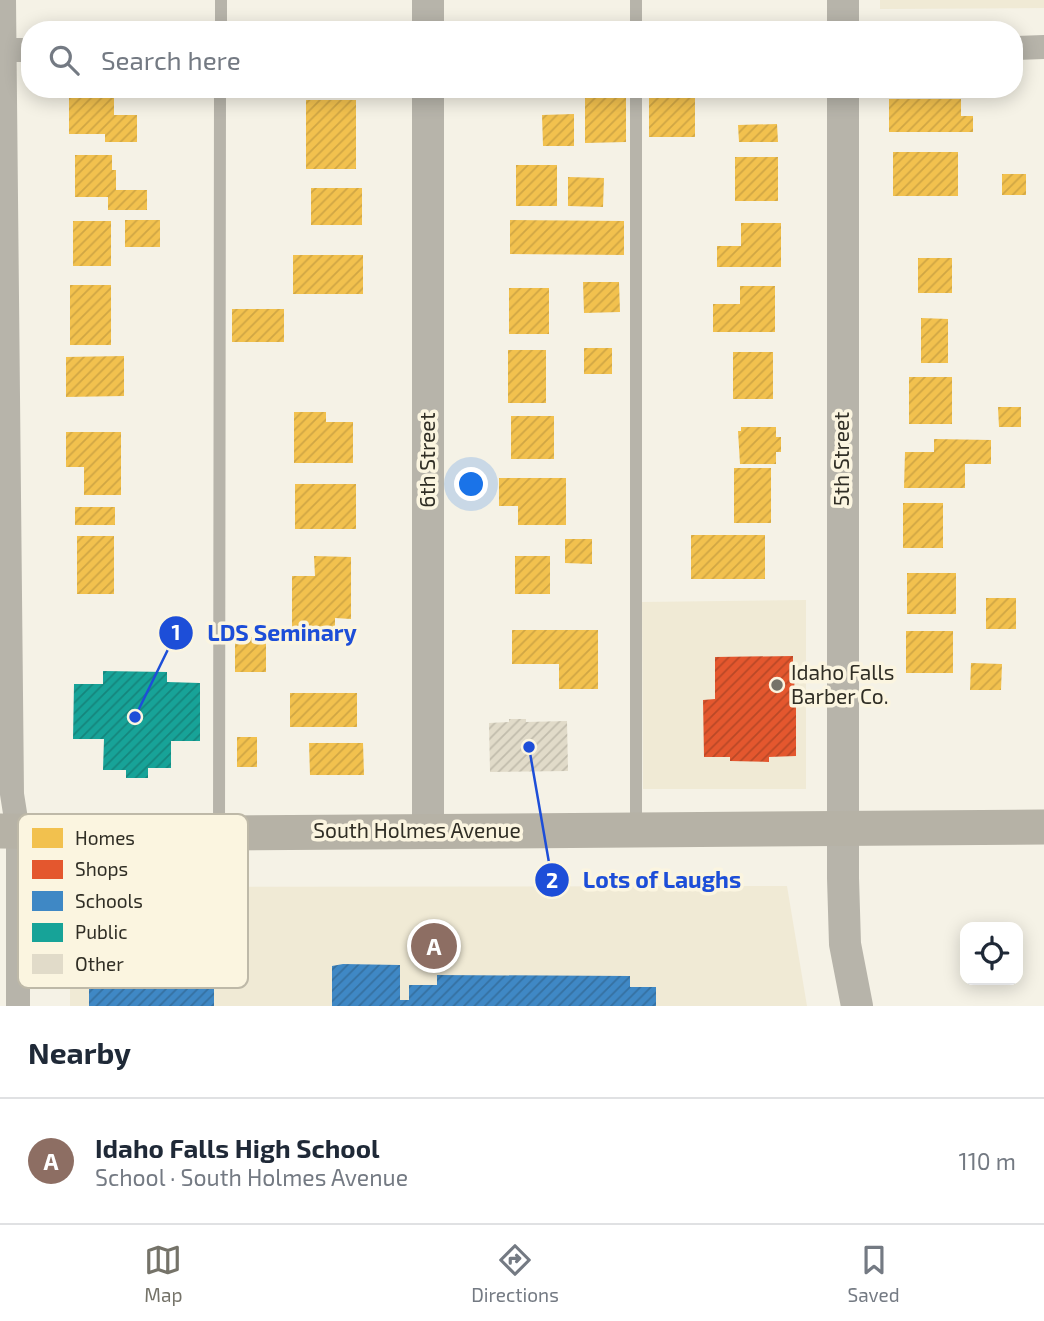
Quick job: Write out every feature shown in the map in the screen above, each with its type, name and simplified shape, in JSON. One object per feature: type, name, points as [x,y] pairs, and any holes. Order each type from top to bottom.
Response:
[{"type":"main road","name":"South Holmes Avenue","points":[[248,833],[1044,827]]},
{"type":"street","points":[[4,0],[2,50],[12,794],[9,831],[18,1006]]},
{"type":"street","points":[[428,0],[428,21]]},
{"type":"street","points":[[843,0],[843,21]]},
{"type":"street","points":[[1023,48],[1044,47]]},
{"type":"street","points":[[2,50],[21,50]]},
{"type":"street","name":"6th Street","points":[[428,98],[428,831]]},
{"type":"street","name":"5th Street","points":[[843,98],[842,829],[845,944],[856,1006]]},
{"type":"lane","points":[[221,0],[221,21]]},
{"type":"lane","points":[[636,0],[636,21]]},
{"type":"lane","points":[[219,814],[220,98]]},
{"type":"lane","points":[[636,98],[636,830]]},
{"type":"shaded area","points":[[880,0],[1044,0],[1044,8],[880,9]]},
{"type":"shaded area","points":[[806,600],[806,789],[643,789],[642,602]]},
{"type":"shaded area","points":[[787,886],[807,1006],[70,1006],[70,988],[248,988],[248,887]]},
{"type":"building: Homes","points":[[69,98],[114,98],[114,115],[137,115],[137,142],[105,142],[105,134],[69,134]]},
{"type":"building: Homes","points":[[585,98],[626,98],[626,142],[585,143]]},
{"type":"building: Homes","points":[[649,98],[695,98],[695,137],[649,137]]},
{"type":"building: Homes","points":[[889,99],[961,99],[961,116],[973,116],[973,132],[889,132]]},
{"type":"building: Homes","points":[[306,100],[356,100],[356,169],[306,169]]},
{"type":"building: Homes","points":[[574,114],[574,146],[543,146],[542,115]]},
{"type":"building: Homes","points":[[777,124],[778,142],[739,142],[738,125]]},
{"type":"building: Homes","points":[[893,152],[958,152],[958,196],[893,196]]},
{"type":"building: Homes","points":[[75,155],[112,155],[112,170],[116,170],[116,190],[147,190],[147,210],[108,210],[108,197],[75,197]]},
{"type":"building: Homes","points":[[735,157],[778,157],[778,201],[735,201]]},
{"type":"building: Homes","points":[[516,165],[557,165],[557,206],[516,206]]},
{"type":"building: Homes","points":[[1002,174],[1026,174],[1026,195],[1002,195]]},
{"type":"building: Homes","points":[[568,177],[604,178],[603,207],[568,206]]},
{"type":"building: Homes","points":[[311,188],[362,188],[362,225],[311,225]]},
{"type":"building: Homes","points":[[125,220],[160,220],[160,247],[125,247]]},
{"type":"building: Homes","points":[[510,220],[624,221],[624,255],[510,254]]},
{"type":"building: Homes","points":[[73,221],[111,221],[111,266],[73,266]]},
{"type":"building: Homes","points":[[741,223],[781,223],[781,267],[717,267],[717,246],[741,246]]},
{"type":"building: Homes","points":[[293,255],[363,255],[363,294],[293,294]]},
{"type":"building: Homes","points":[[918,258],[952,258],[952,293],[918,293]]},
{"type":"building: Homes","points":[[583,282],[619,282],[620,312],[584,313]]},
{"type":"building: Homes","points":[[70,285],[111,285],[111,345],[70,345]]},
{"type":"building: Homes","points":[[740,286],[775,286],[775,332],[713,332],[713,304],[740,304]]},
{"type":"building: Homes","points":[[509,288],[549,288],[549,334],[509,334]]},
{"type":"building: Homes","points":[[232,309],[284,309],[284,342],[232,342]]},
{"type":"building: Homes","points":[[921,318],[948,319],[948,363],[921,363]]},
{"type":"building: Homes","points":[[584,348],[612,348],[612,374],[584,374]]},
{"type":"building: Homes","points":[[508,350],[546,350],[546,403],[508,403]]},
{"type":"building: Homes","points":[[733,352],[773,352],[773,399],[733,399]]},
{"type":"building: Homes","points":[[124,356],[124,396],[66,397],[66,357]]},
{"type":"building: Homes","points":[[909,377],[952,377],[952,424],[909,424]]},
{"type":"building: Homes","points":[[998,407],[1021,407],[1021,427],[999,427]]},
{"type":"building: Homes","points":[[294,412],[326,412],[326,422],[353,422],[353,463],[294,463]]},
{"type":"building: Homes","points":[[511,416],[554,416],[554,459],[511,459]]},
{"type":"building: Homes","points":[[741,427],[776,427],[776,437],[781,437],[781,452],[776,452],[776,464],[740,464],[738,431],[741,431]]},
{"type":"building: Homes","points":[[66,432],[121,432],[121,495],[84,495],[84,467],[66,467]]},
{"type":"building: Homes","points":[[934,439],[991,440],[991,464],[965,464],[965,488],[904,488],[905,452],[934,452]]},
{"type":"building: Homes","points":[[734,468],[771,468],[771,523],[734,523]]},
{"type":"building: Homes","points":[[499,478],[566,478],[566,525],[518,525],[518,506],[499,506]]},
{"type":"building: Homes","points":[[295,484],[356,484],[356,529],[295,529]]},
{"type":"building: Homes","points":[[903,503],[943,503],[943,548],[903,548]]},
{"type":"building: Homes","points":[[75,507],[115,507],[115,525],[75,525]]},
{"type":"building: Homes","points":[[691,535],[765,535],[765,579],[691,579]]},
{"type":"building: Homes","points":[[77,536],[114,536],[114,594],[77,594]]},
{"type":"building: Homes","points":[[565,539],[592,539],[592,564],[565,563]]},
{"type":"building: Homes","points":[[314,556],[351,557],[351,619],[335,618],[335,644],[292,644],[292,576],[315,576]]},
{"type":"building: Homes","points":[[515,556],[550,556],[550,594],[515,594]]},
{"type":"building: Homes","points":[[907,573],[956,573],[956,614],[907,614]]},
{"type":"building: Homes","points":[[986,598],[1016,598],[1016,629],[986,629]]},
{"type":"building: Homes","points":[[512,630],[598,630],[598,689],[559,689],[559,664],[512,664]]},
{"type":"building: Homes","points":[[906,631],[953,631],[953,673],[906,673]]},
{"type":"building: Homes","points":[[235,637],[266,637],[266,672],[235,672]]},
{"type":"building: Homes","points":[[971,663],[1002,664],[1001,690],[970,690]]},
{"type":"building: Homes","points":[[290,693],[357,693],[357,727],[290,727]]},
{"type":"building: Homes","points":[[237,737],[257,737],[257,767],[237,767]]},
{"type":"building: Homes","points":[[309,743],[363,743],[364,775],[310,775]]},
{"type":"building: Shops","points":[[793,656],[796,756],[769,757],[769,762],[704,757],[703,700],[715,699],[715,657]]},
{"type":"building: Schools","points":[[400,965],[400,1000],[409,1000],[409,985],[437,985],[437,975],[630,976],[630,987],[656,987],[656,1006],[332,1006],[332,966]]},
{"type":"building: Schools","points":[[89,988],[214,988],[214,1006],[89,1006]]},
{"type":"building: Public","points":[[103,671],[167,672],[167,682],[200,683],[200,741],[171,741],[171,768],[148,768],[148,778],[126,778],[126,770],[103,770],[104,739],[73,739],[74,684],[103,684]]},
{"type":"building: Other","points":[[509,719],[526,719],[526,722],[567,721],[568,771],[490,772],[489,723],[509,722]]},
{"type":"place","name":"Idaho Falls Barber Co.","points":[[777,685]]},
{"type":"place","name":"LDS Seminary","points":[[135,717]]},
{"type":"place","name":"Lots of Laughs","points":[[529,747]]},
{"type":"place","name":"Idaho Falls High School","points":[[434,946]]}]
